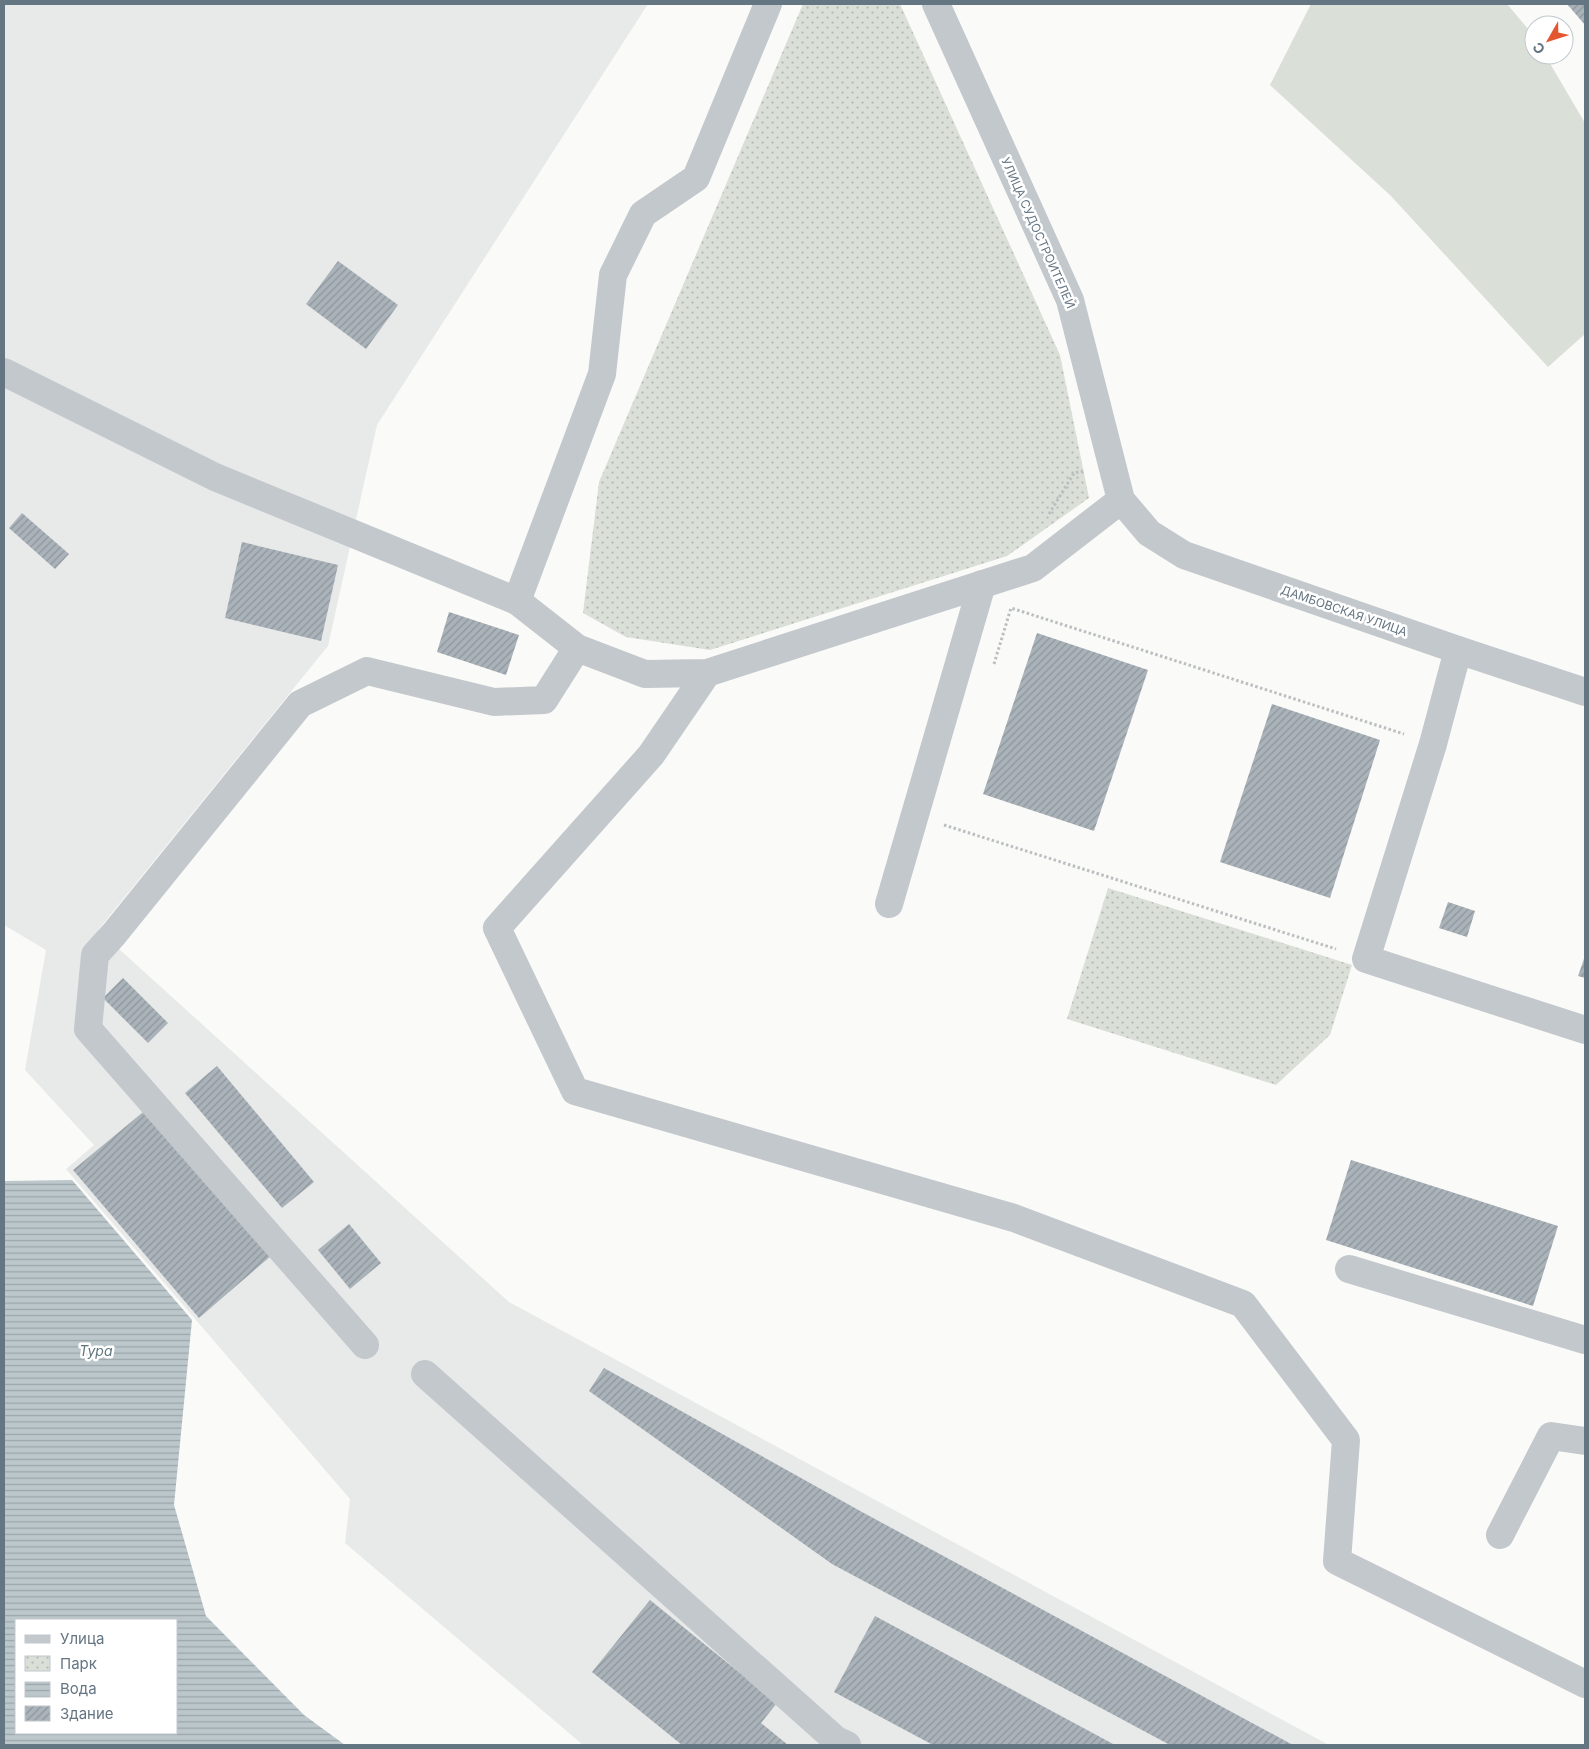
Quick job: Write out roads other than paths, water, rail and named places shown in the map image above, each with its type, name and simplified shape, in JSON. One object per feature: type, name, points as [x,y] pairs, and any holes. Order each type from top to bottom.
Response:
[{"type":"street","points":[[518,601],[602,374],[613,275],[643,214],[696,178],[768,4]]},
{"type":"street","name":"УЛИЦА СУДОСТРОИТЕЛЕЙ","points":[[936,4],[1070,300],[1121,500]]},
{"type":"street","points":[[4,372],[215,477],[518,601],[577,648],[644,674],[706,673],[1033,568],[1121,500]]},
{"type":"street","name":"ДАМБОВСКАЯ УЛИЦА","points":[[1121,500],[1149,533],[1184,555],[1585,692]]},
{"type":"street","points":[[889,904],[982,584]]},
{"type":"street","points":[[365,1345],[88,1029],[95,956],[300,704],[367,671],[494,702],[544,700],[577,648]]},
{"type":"street","points":[[1458,650],[1433,744],[1366,959],[1585,1030]]},
{"type":"street","points":[[706,673],[651,755],[497,928],[575,1091],[1014,1218],[1242,1304],[1346,1440],[1336,1562],[1585,1684]]},
{"type":"street","points":[[1349,1269],[1585,1340]]},
{"type":"street","points":[[425,1374],[836,1740],[847,1745]]},
{"type":"street","points":[[1500,1535],[1551,1436],[1585,1441]]},
{"type":"water","name":"Тура","points":[[72,1180],[192,1320],[174,1505],[206,1616],[304,1715],[345,1745],[4,1745],[4,1181]]}]
